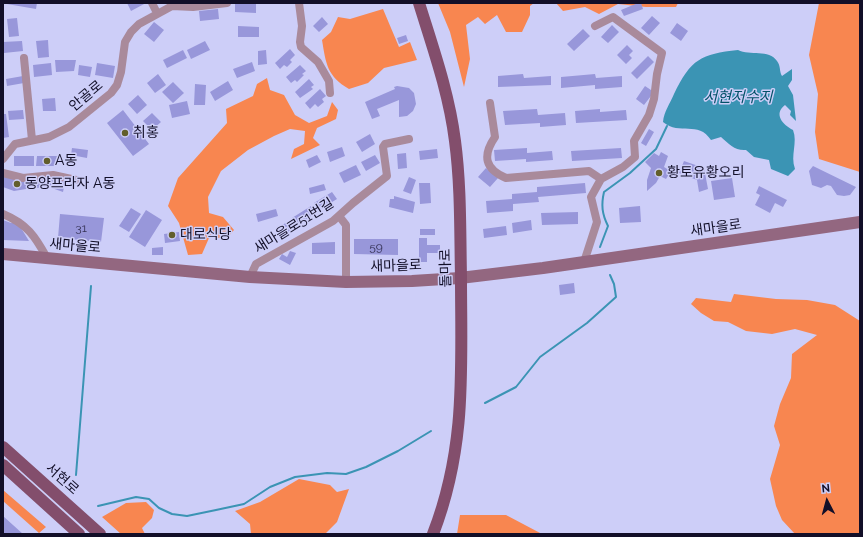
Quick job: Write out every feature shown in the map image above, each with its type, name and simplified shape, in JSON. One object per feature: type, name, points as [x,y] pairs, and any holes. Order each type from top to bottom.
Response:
[{"type":"main road","name":"돌마로","points":[[419,3],[448,102],[455,140],[460,209],[462,378],[459,427],[451,478],[433,534]]},
{"type":"main road","name":"서현로","points":[[3,447],[100,534]]},
{"type":"main road","name":"서현로","points":[[3,465],[79,534]]},
{"type":"street","points":[[152,3],[157,13]]},
{"type":"street","name":"안골로","points":[[3,159],[15,144],[49,136],[69,127],[111,93],[117,84],[121,72],[125,42],[131,32],[139,24],[172,6],[193,7],[227,3]]},
{"type":"street","points":[[299,3],[302,26],[300,42],[301,47],[321,66],[329,81],[330,93]]},
{"type":"street","points":[[584,262],[597,222],[591,198],[601,179],[623,167],[635,157],[634,141],[649,115],[654,99],[657,74],[662,53],[613,17],[595,26]]},
{"type":"street","points":[[24,58],[32,140]]},
{"type":"street","points":[[490,103],[495,137],[490,145],[486,158],[490,169],[497,174],[506,178],[589,171],[601,179]]},
{"type":"street","name":"새마을로51번길","points":[[250,277],[256,264],[339,216],[352,203],[387,176],[383,147],[385,144],[409,139]]},
{"type":"street","points":[[3,173],[23,178],[53,175],[76,180]]},
{"type":"street","points":[[3,214],[27,227],[39,243],[47,258]]},
{"type":"street","points":[[339,216],[346,225],[346,282]]},
{"type":"street","name":"새마을로","points":[[3,254],[250,277],[346,282],[460,278],[584,262],[860,222]]},
{"type":"shaded area","points":[[438,3],[534,3],[530,6],[530,15],[522,32],[506,32],[497,15],[485,24],[478,17],[466,25],[470,59],[464,87],[450,32]]},
{"type":"shaded area","points":[[556,3],[678,3],[676,7],[646,7],[618,4],[599,14],[585,7],[563,11]]},
{"type":"shaded area","points":[[819,3],[860,3],[860,172],[819,159],[815,132],[818,94],[809,55]]},
{"type":"shaded area","points":[[383,9],[399,47],[410,42],[417,60],[384,68],[368,83],[349,89],[336,79],[329,69],[326,63],[322,40],[331,32],[338,17],[350,19]]},
{"type":"shaded area","points":[[267,78],[270,90],[284,95],[295,115],[309,123],[327,116],[332,102],[338,110],[336,119],[317,128],[313,138],[320,145],[291,159],[294,149],[304,144],[305,131],[290,129],[274,136],[248,150],[221,171],[208,197],[209,213],[223,217],[234,230],[227,238],[209,238],[202,254],[188,255],[179,223],[168,206],[178,178],[227,123],[226,109],[253,96],[257,84]]},
{"type":"shaded area","points":[[734,294],[776,299],[807,300],[835,305],[860,321],[860,534],[795,534],[782,520],[776,506],[770,479],[780,445],[774,426],[780,404],[791,378],[792,354],[817,335],[795,329],[772,334],[746,331],[728,322],[714,321],[701,313],[691,304],[696,298],[731,302]]},
{"type":"shaded area","points":[[299,479],[330,485],[337,492],[349,489],[337,522],[325,534],[251,534],[250,524],[235,511],[260,502]]},
{"type":"shaded area","points":[[3,490],[46,527],[39,533],[3,501]]},
{"type":"shaded area","points":[[146,502],[154,510],[152,518],[142,528],[145,534],[121,534],[102,517],[126,503]]},
{"type":"shaded area","points":[[460,515],[506,515],[542,534],[457,534]]},
{"type":"water","name":"서현저수지","points":[[738,50],[774,57],[780,67],[782,76],[792,69],[792,80],[788,86],[793,95],[796,121],[790,115],[791,111],[785,105],[781,108],[780,112],[783,122],[793,130],[795,140],[793,159],[795,169],[788,176],[771,169],[769,160],[754,157],[746,150],[735,148],[721,137],[711,140],[706,134],[695,129],[676,128],[663,122],[666,111],[680,82],[698,60],[706,56]]},
{"type":"building","points":[[7,3],[37,3],[36,9]]},
{"type":"building","points":[[127,3],[146,3],[131,11]]},
{"type":"building","points":[[235,3],[256,3],[256,13],[235,12]]},
{"type":"building","points":[[641,3],[643,9],[624,16],[621,10]]},
{"type":"building","points":[[218,9],[219,19],[200,21],[199,11]]},
{"type":"building","points":[[652,16],[660,23],[649,35],[641,28]]},
{"type":"building","points":[[322,17],[328,24],[319,32],[313,26]]},
{"type":"building","points":[[17,18],[19,36],[9,37],[7,19]]},
{"type":"building","points":[[154,22],[164,30],[154,42],[144,34]]},
{"type":"building","points":[[677,23],[688,31],[681,41],[670,33]]},
{"type":"building","points":[[612,25],[619,32],[608,43],[601,37]]},
{"type":"building","points":[[238,26],[259,27],[259,37],[238,37]]},
{"type":"building","points":[[583,29],[590,36],[574,51],[567,44]]},
{"type":"building","points":[[406,35],[408,41],[399,44],[397,38]]},
{"type":"building","points":[[48,40],[49,57],[38,58],[36,41]]},
{"type":"building","points":[[22,41],[23,51],[4,53],[3,42]]},
{"type":"building","points":[[205,41],[210,50],[191,59],[187,50]]},
{"type":"building","points":[[627,45],[633,51],[629,55],[632,58],[626,64],[617,55]]},
{"type":"building","points":[[290,49],[295,55],[290,60],[292,62],[287,67],[284,65],[280,69],[275,63]]},
{"type":"building","points":[[183,50],[187,58],[167,68],[163,60]]},
{"type":"building","points":[[266,50],[267,64],[258,65],[258,51]]},
{"type":"building","points":[[648,56],[654,62],[637,79],[631,73]]},
{"type":"building","points":[[55,60],[76,60],[74,71],[56,72]]},
{"type":"building","points":[[252,62],[255,71],[237,78],[233,69]]},
{"type":"building","points":[[51,63],[52,75],[34,77],[33,65]]},
{"type":"building","points":[[97,63],[115,66],[113,78],[95,75]]},
{"type":"building","points":[[79,65],[92,67],[90,77],[78,75]]},
{"type":"building","points":[[300,65],[306,71],[302,74],[304,75],[297,82],[295,80],[291,83],[286,77]]},
{"type":"building","points":[[158,74],[166,85],[155,93],[147,83]]},
{"type":"building","points":[[523,74],[524,78],[551,76],[551,85],[498,87],[498,76]]},
{"type":"building","points":[[595,74],[596,78],[622,76],[622,87],[595,89],[595,85],[561,88],[561,77]]},
{"type":"building","points":[[23,76],[24,83],[7,86],[6,79]]},
{"type":"building","points":[[309,79],[314,85],[311,87],[313,89],[300,98],[295,92]]},
{"type":"building","points":[[228,81],[233,90],[215,101],[210,92]]},
{"type":"building","points":[[173,82],[184,93],[173,103],[162,92]]},
{"type":"building","points":[[195,84],[206,85],[205,105],[194,105]]},
{"type":"building","points":[[645,86],[654,92],[644,105],[636,99]]},
{"type":"building","points":[[394,87],[409,88],[414,93],[416,104],[413,111],[407,116],[399,117],[399,100],[377,109],[380,116],[372,119],[365,102],[395,89]]},
{"type":"building","points":[[320,89],[326,96],[322,99],[324,102],[318,107],[315,104],[310,109],[305,103]]},
{"type":"building","points":[[138,95],[147,105],[137,114],[128,104]]},
{"type":"building","points":[[55,98],[56,111],[43,111],[42,99]]},
{"type":"building","points":[[187,101],[190,114],[172,118],[169,105]]},
{"type":"building","points":[[537,109],[538,115],[565,113],[566,125],[540,127],[540,123],[505,125],[503,111]]},
{"type":"building","points":[[600,109],[600,112],[626,110],[627,120],[576,123],[575,111]]},
{"type":"building","points":[[23,110],[24,119],[9,120],[8,111]]},
{"type":"building","points":[[123,110],[149,144],[133,156],[107,123]]},
{"type":"building","points":[[152,113],[161,122],[152,130],[143,121]]},
{"type":"building","points":[[3,114],[6,114],[9,137],[3,138]]},
{"type":"building","points":[[649,129],[654,132],[646,146],[641,143]]},
{"type":"building","points":[[370,134],[375,144],[362,152],[356,142]]},
{"type":"building","points":[[342,147],[345,156],[330,162],[327,152]]},
{"type":"building","points":[[72,148],[88,150],[87,158],[71,155]]},
{"type":"building","points":[[527,148],[527,153],[552,151],[553,160],[526,162],[526,159],[495,161],[494,150]]},
{"type":"building","points":[[621,148],[622,158],[572,161],[571,151]]},
{"type":"building","points":[[437,149],[438,158],[420,160],[419,151]]},
{"type":"building","name":"황토유황오리","points":[[661,152],[668,156],[664,167],[671,171],[666,179],[660,176],[656,183],[647,191],[647,180],[651,168],[645,162],[654,153],[659,156]]},
{"type":"building","points":[[406,153],[407,168],[398,169],[397,154]]},
{"type":"building","points":[[317,155],[321,162],[309,168],[306,160]]},
{"type":"building","points":[[375,155],[380,163],[366,171],[361,162]]},
{"type":"building","points":[[14,156],[34,156],[34,166],[14,166]]},
{"type":"building","name":"A동","points":[[37,156],[57,156],[57,166],[36,166]]},
{"type":"building","points":[[684,161],[704,168],[708,189],[699,192],[697,180],[679,173]]},
{"type":"building","points":[[356,165],[361,175],[344,183],[339,173]]},
{"type":"building","points":[[813,166],[856,187],[850,195],[844,196],[837,195],[831,186],[827,185],[821,188],[812,185],[809,171]]},
{"type":"building","points":[[486,168],[498,178],[490,187],[478,177]]},
{"type":"building","name":"동양프라자 A동","points":[[3,176],[31,179],[32,188],[14,191],[3,187]]},
{"type":"building","points":[[409,177],[416,180],[411,194],[403,191]]},
{"type":"building","points":[[49,178],[65,182],[63,192],[49,187],[35,188],[33,179]]},
{"type":"building","points":[[732,178],[735,197],[714,200],[711,181]]},
{"type":"building","points":[[419,183],[430,183],[431,203],[420,204]]},
{"type":"building","points":[[585,183],[586,193],[538,197],[539,202],[513,204],[513,211],[487,213],[486,201],[512,199],[512,194],[537,192],[537,187]]},
{"type":"building","points":[[324,184],[326,190],[310,194],[309,188]]},
{"type":"building","points":[[759,186],[787,200],[783,207],[775,203],[770,213],[755,205],[760,195],[756,193]]},
{"type":"building","points":[[332,192],[337,199],[319,210],[314,203]]},
{"type":"building","points":[[394,196],[415,202],[413,213],[389,207],[390,199],[394,199]]},
{"type":"building","points":[[311,206],[316,213],[297,225],[292,218]]},
{"type":"building","points":[[640,206],[641,222],[620,223],[619,208]]},
{"type":"building","points":[[131,208],[141,214],[129,232],[119,226]]},
{"type":"building","points":[[276,209],[278,216],[258,222],[256,214]]},
{"type":"building","points":[[146,210],[162,220],[145,247],[129,237]]},
{"type":"building","points":[[578,212],[578,224],[542,225],[541,213]]},
{"type":"building","points":[[60,214],[104,218],[101,242],[58,238]]},
{"type":"building","points":[[3,220],[11,223],[18,223],[29,241],[3,240]]},
{"type":"building","points":[[531,220],[532,230],[513,233],[512,223]]},
{"type":"building","points":[[287,222],[293,232],[281,239],[275,230]]},
{"type":"building","points":[[506,226],[507,235],[484,238],[483,229]]},
{"type":"building","points":[[420,229],[435,229],[435,235],[420,235]]},
{"type":"building","points":[[179,232],[180,241],[165,243],[164,234]]},
{"type":"building","points":[[419,238],[427,238],[427,245],[440,245],[440,253],[427,253],[427,262],[419,262]]},
{"type":"building","points":[[354,239],[398,239],[398,255],[354,254]]},
{"type":"building","points":[[335,242],[335,254],[312,254],[312,243]]},
{"type":"building","points":[[163,247],[163,255],[152,255],[152,248]]},
{"type":"building","points":[[290,251],[296,253],[290,265],[279,259],[282,254],[287,257]]},
{"type":"building","points":[[574,283],[575,293],[560,295],[559,285]]},
{"type":"building","points":[[3,516],[23,534],[3,533]]},
{"type":"waterway","points":[[600,247],[608,226],[604,217],[603,209],[604,192],[630,173],[656,149],[667,126]]},
{"type":"waterway","points":[[485,403],[516,387],[540,357],[587,323],[616,297],[614,284],[610,275]]},
{"type":"waterway","points":[[76,475],[91,286]]},
{"type":"waterway","points":[[98,506],[136,497],[149,499],[159,508],[172,514],[187,516],[244,504],[270,487],[295,477],[327,473],[346,474],[366,467],[398,451],[431,431]]},
{"type":"place","name":"취홍","points":[[125,133]]},
{"type":"place","name":"A동","points":[[47,161]]},
{"type":"place","name":"황토유황오리","points":[[659,173]]},
{"type":"place","name":"동양프라자 A동","points":[[17,184]]},
{"type":"place","name":"대로식당","points":[[172,235]]}]
